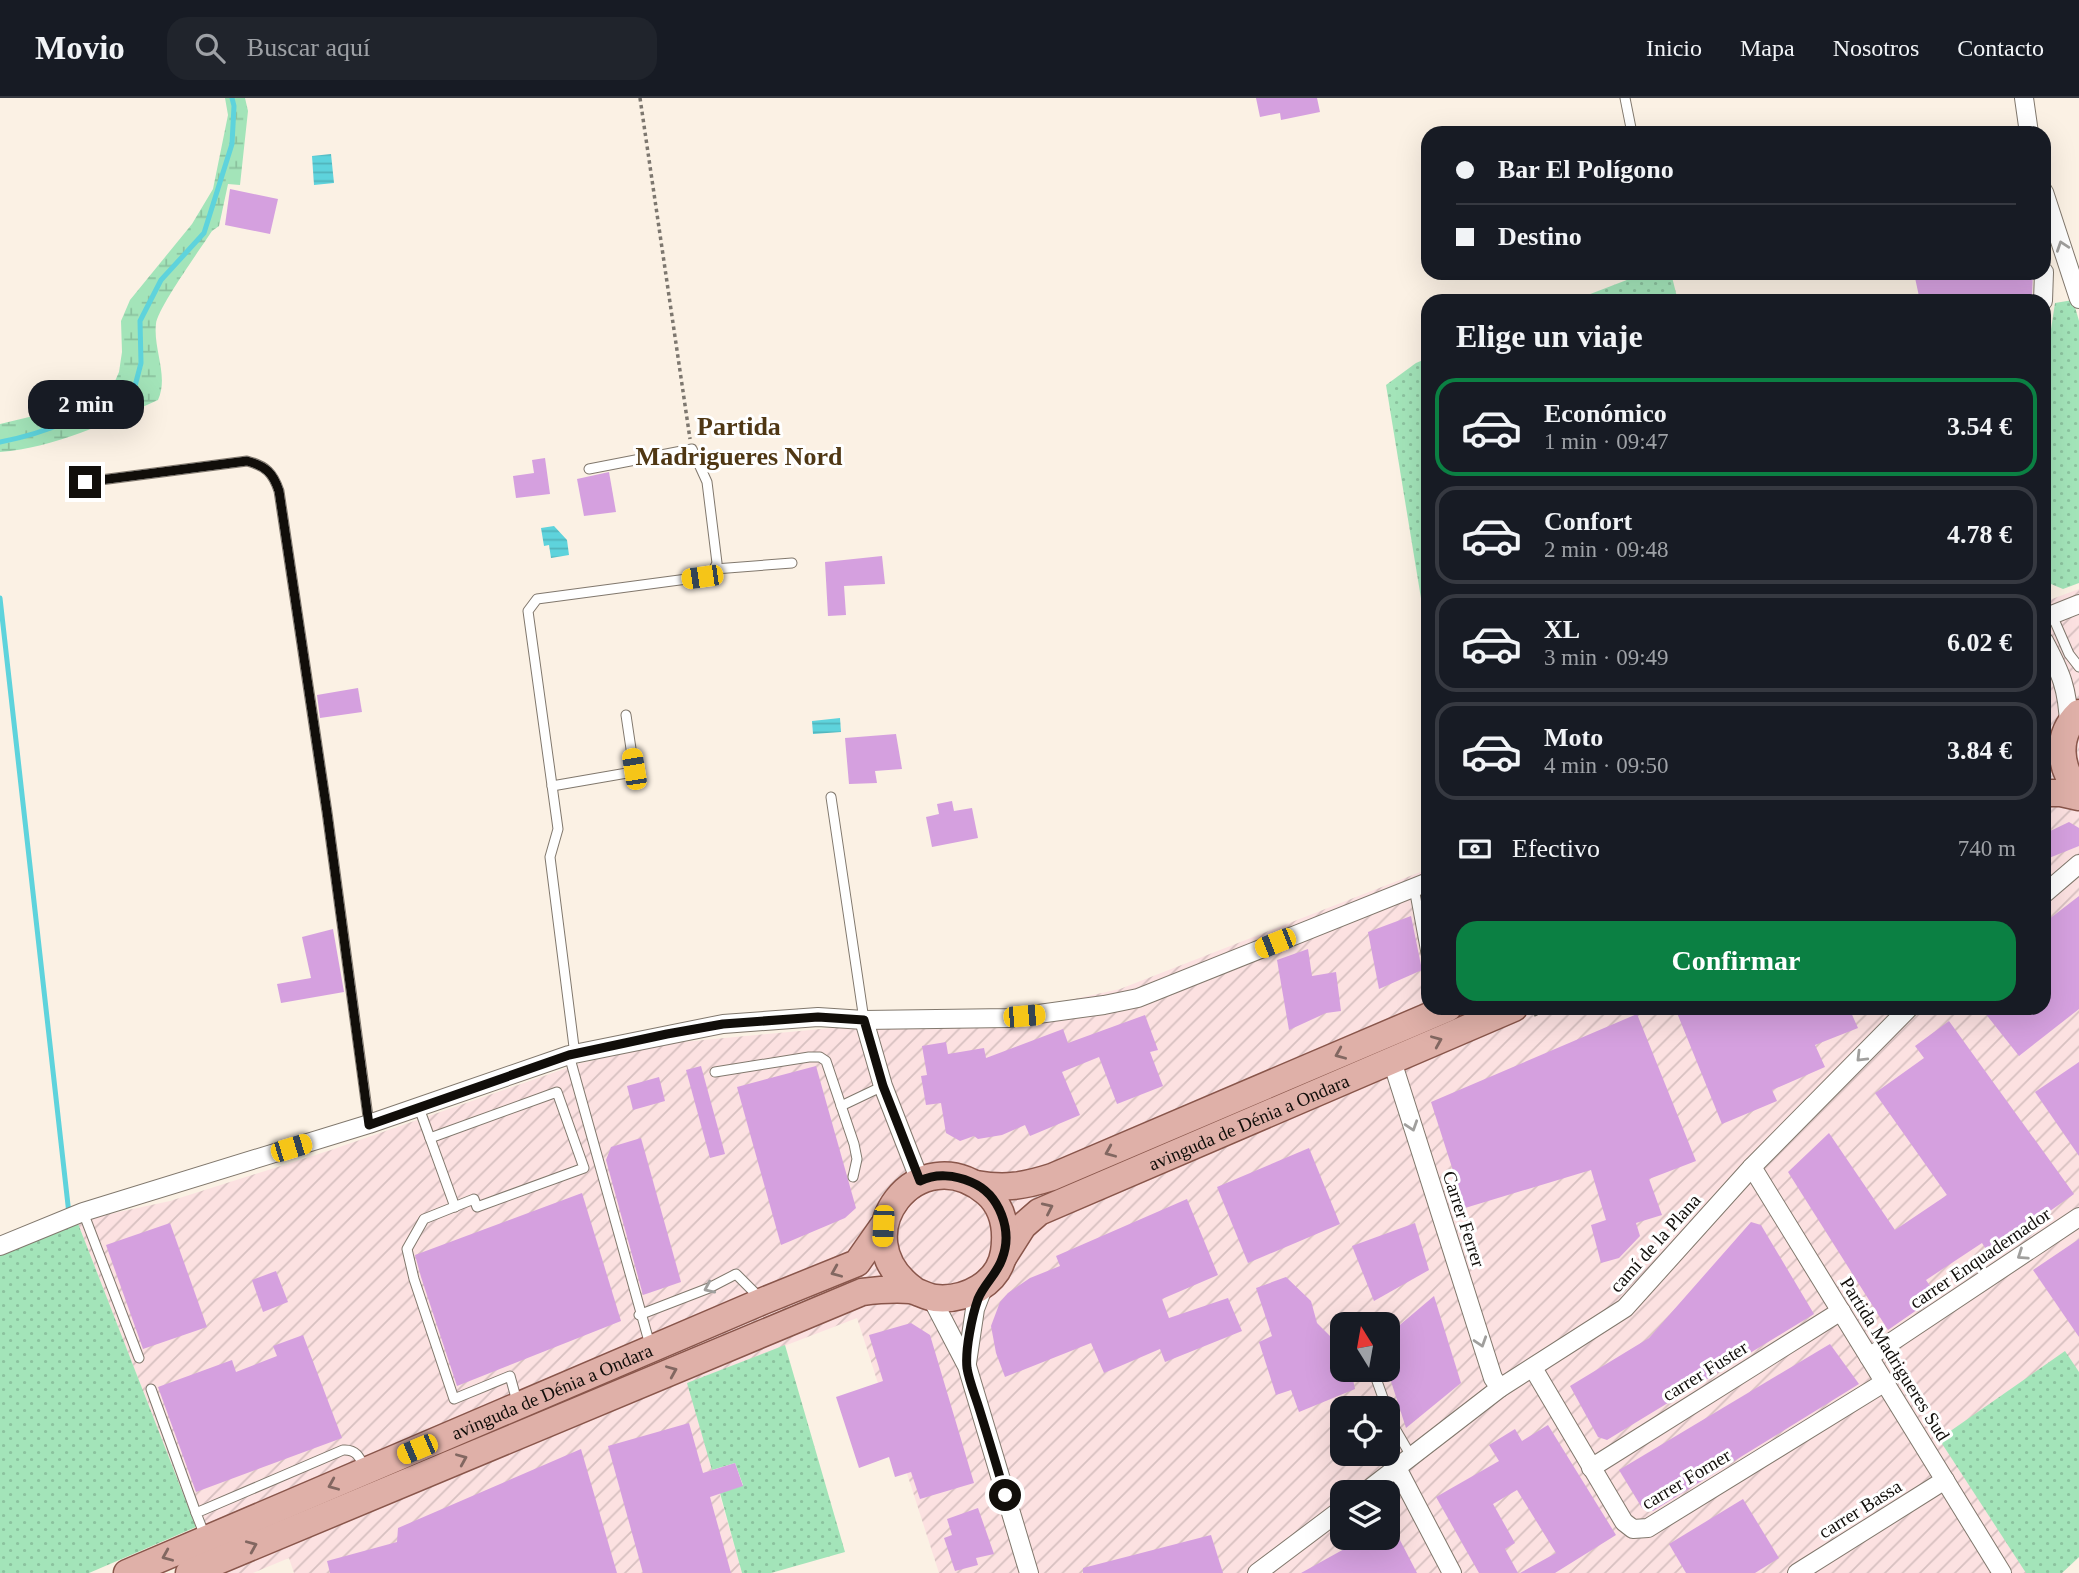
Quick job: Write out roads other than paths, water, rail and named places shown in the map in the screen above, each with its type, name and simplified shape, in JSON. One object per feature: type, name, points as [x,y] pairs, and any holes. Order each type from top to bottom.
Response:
[{"type":"main road","points":[[2051,745],[2074,719]]},
{"type":"main road","points":[[2074,719],[2064,737],[2062,753],[2064,768],[2079,795]]},
{"type":"main road","points":[[2051,793],[2079,795]]},
{"type":"main road","name":"avinguda de Dénia a Ondara","points":[[976,1184],[993,1187],[1024,1186],[1052,1177],[1428,1015]]},
{"type":"main road","name":"avinguda de Dénia a Ondara","points":[[1003,1257],[1023,1226],[1039,1212],[1498,1015]]},
{"type":"main road","points":[[943,1175],[960,1177],[976,1184],[992,1198],[1003,1216],[1006,1237],[1003,1257],[996,1272],[973,1292],[960,1297],[922,1294],[902,1282],[892,1270],[883,1241],[883,1226],[894,1201],[907,1188],[920,1181],[943,1175]]},
{"type":"main road","name":"avinguda de Dénia a Ondara","points":[[127,1573],[857,1263],[883,1226]]},
{"type":"main road","name":"avinguda de Dénia a Ondara","points":[[189,1573],[844,1298],[876,1290],[922,1294]]},
{"type":"street","points":[[2024,98],[2028,126]]},
{"type":"street","points":[[2051,213],[2079,299]]},
{"type":"street","points":[[2051,609],[2079,604]]},
{"type":"street","points":[[2051,654],[2062,674],[2074,719]]},
{"type":"street","points":[[2062,674],[2079,685]]},
{"type":"street","points":[[2051,888],[2079,864]]},
{"type":"street","points":[[0,1246],[83,1212],[369,1125],[569,1055],[723,1024],[818,1017],[864,1020],[1009,1018],[1104,1005],[1138,998],[1421,885]]},
{"type":"street","name":"camí de la Plana","points":[[1381,1480],[1500,1388],[1625,1308],[1752,1167],[1902,1015]]},
{"type":"street","points":[[864,1020],[883,1086],[920,1181]]},
{"type":"street","name":"Carrer Ferrer","points":[[1392,1060],[1493,1378],[1500,1388]]},
{"type":"street","name":"Partida Madrigueres Sud","points":[[1752,1167],[2003,1573]]},
{"type":"street","name":"carrer Enquadernador","points":[[1869,1357],[2079,1217]]},
{"type":"street","points":[[967,1366],[975,1309],[985,1283]]},
{"type":"street","points":[[922,1294],[967,1366],[1028,1573]]},
{"type":"street","name":"carrer Fuster","points":[[1591,1468],[1841,1311]]},
{"type":"street","name":"carrer Forner","points":[[1533,1367],[1591,1468],[1625,1522],[1633,1529],[1648,1528],[1885,1382]]},
{"type":"street","points":[[1404,1462],[1452,1573]]},
{"type":"street","name":"carrer Bassa","points":[[1797,1573],[1945,1480]]},
{"type":"street","points":[[1257,1573],[1330,1518]]},
{"type":"lane","points":[[1625,98],[1631,126]]},
{"type":"lane","points":[[589,469],[692,449],[707,482],[717,563],[711,575],[546,598],[537,600],[528,611],[558,829],[550,857],[574,1047],[569,1055],[639,1315],[651,1349]]},
{"type":"lane","points":[[73,472],[85,482],[247,461],[261,465],[273,475],[279,491],[327,812],[369,1125]]},
{"type":"lane","points":[[715,569],[792,563]]},
{"type":"lane","points":[[2051,618],[2069,654],[2079,667]]},
{"type":"lane","points":[[552,786],[627,773],[634,769],[626,715]]},
{"type":"lane","points":[[831,797],[864,1020]]},
{"type":"lane","points":[[715,1072],[820,1057],[826,1061],[857,1158],[853,1177]]},
{"type":"lane","points":[[841,1106],[883,1086]]},
{"type":"lane","points":[[430,1138],[557,1091],[584,1168],[477,1207],[474,1199],[424,1219],[407,1249],[414,1279],[454,1399],[510,1376],[518,1406]]},
{"type":"lane","points":[[419,1108],[455,1207]]},
{"type":"lane","points":[[83,1212],[139,1358]]},
{"type":"lane","points":[[639,1315],[709,1289],[736,1275],[763,1301]]},
{"type":"lane","points":[[150,1389],[206,1539]]},
{"type":"lane","points":[[1400,1449],[1404,1462]]},
{"type":"lane","points":[[196,1513],[343,1450],[358,1454],[366,1471]]},
{"type":"water","points":[[331,154],[334,183],[314,185],[312,156]]},
{"type":"water","points":[[554,526],[567,540],[569,555],[551,558],[549,545],[544,546],[541,528]]},
{"type":"water","points":[[840,718],[841,732],[813,734],[812,721]]},
{"type":"waterway","points":[[0,442],[54,427],[135,386],[141,363],[140,321],[161,280],[204,233],[232,144],[232,98]]},
{"type":"waterway","points":[[0,598],[69,1214]]},
{"type":"district","name":"Partida Madrigueres Nord","points":[[739,441]]}]
